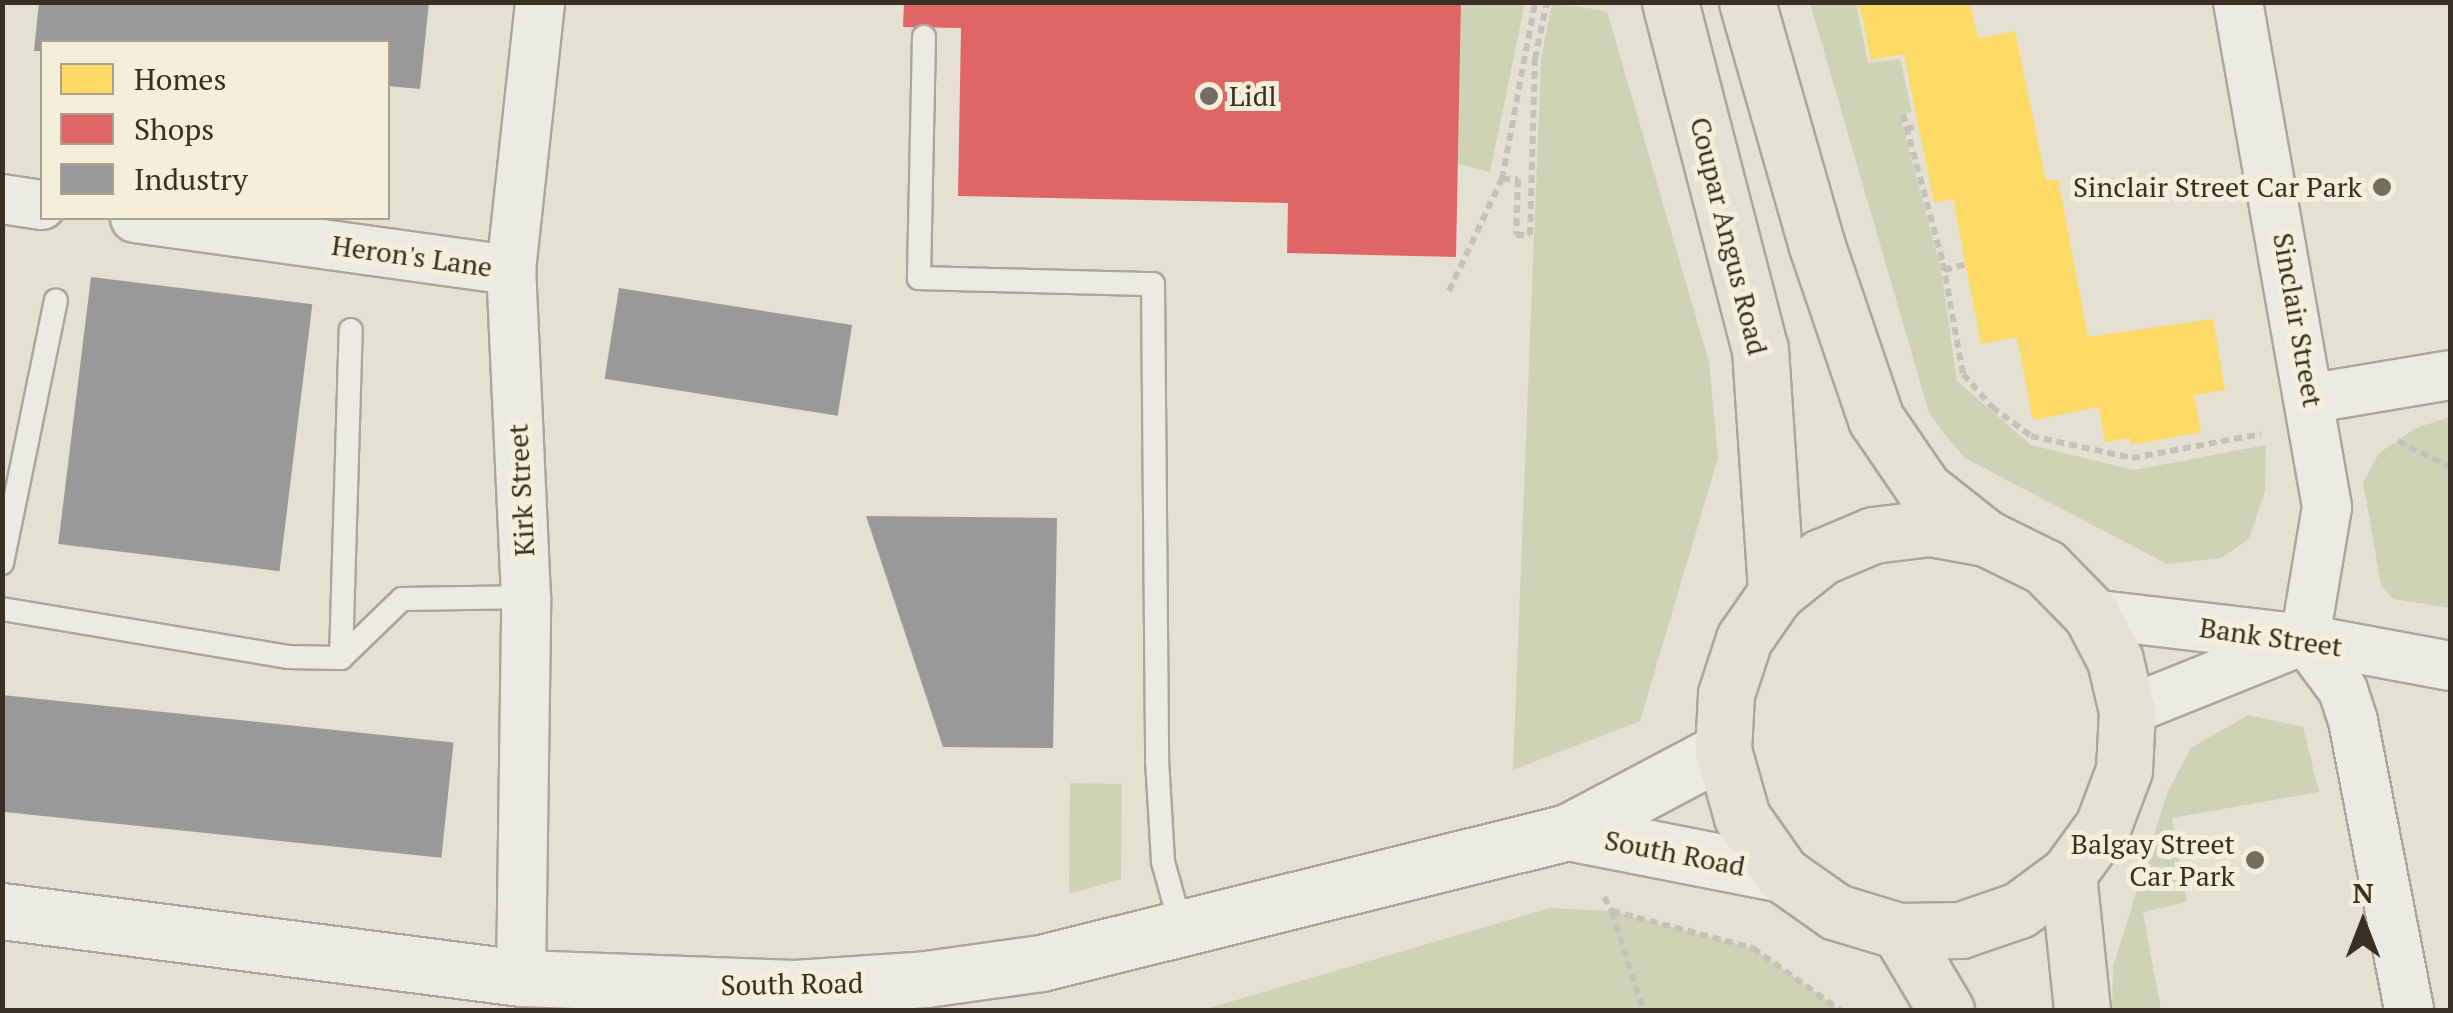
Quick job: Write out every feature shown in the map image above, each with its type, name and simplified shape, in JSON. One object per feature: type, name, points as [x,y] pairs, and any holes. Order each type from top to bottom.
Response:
[{"type":"main road","name":"Coupar Angus Road","points":[[1670,2],[1760,349],[1776,593]]},
{"type":"main road","points":[[1748,2],[1817,246],[1876,419],[1924,489],[1986,538],[2045,567],[2091,614],[2115,660],[2127,711],[2124,770],[2103,826],[2068,874],[2004,915],[1960,930],[1899,931],[1836,912],[1782,874],[1742,817],[1723,750],[1726,694],[1744,640],[1776,593],[1820,558],[1873,535],[1930,528],[1986,538]]},
{"type":"main road","points":[[2068,874],[2082,1010]]},
{"type":"main road","points":[[1899,931],[1946,1010]]},
{"type":"street","name":"Kirk Street","points":[[521,978],[526,597],[511,270],[540,2]]},
{"type":"street","name":"Sinclair Street","points":[[2238,2],[2314,411],[2327,507],[2304,640]]},
{"type":"street","points":[[2,199],[40,205]]},
{"type":"street","name":"Heron's Lane","points":[[149,220],[511,270]]},
{"type":"street","points":[[2314,411],[2450,375]]},
{"type":"street","name":"Bank Street","points":[[2091,614],[2304,640],[2450,666]]},
{"type":"street","points":[[2127,711],[2304,640],[2343,690],[2353,720],[2409,1010]]},
{"type":"street","name":"South Road","points":[[2,911],[521,978],[794,999],[1022,966],[1182,930],[1568,832],[1723,750]]},
{"type":"street","name":"South Road","points":[[1568,832],[1782,874]]},
{"type":"lane","points":[[924,37],[919,278],[1153,284],[1157,760],[1163,862],[1182,930]]},
{"type":"lane","points":[[2,563],[56,300]]},
{"type":"lane","points":[[341,658],[350,330]]},
{"type":"lane","points":[[2,610],[289,657],[341,658],[402,599],[526,597]]},
{"type":"path","points":[[1449,291],[1502,179],[1535,2]]},
{"type":"path","points":[[1502,179],[1518,179],[1516,235],[1530,235],[1535,58],[1547,2]]},
{"type":"path","points":[[1903,114],[1944,270],[1963,374],[1992,407],[2031,436],[2132,458],[2314,411]]},
{"type":"path","points":[[1906,129],[1918,126]]},
{"type":"path","points":[[1944,270],[1966,264]]},
{"type":"path","points":[[1568,832],[1612,911],[1643,1010]]},
{"type":"path","points":[[1612,911],[1753,948],[1826,1007],[1840,1010]]},
{"type":"green space","points":[[1461,3],[1525,3],[1490,172],[1458,164]]},
{"type":"green space","points":[[1552,3],[1607,11],[1709,362],[1718,458],[1640,721],[1513,770],[1541,59]]},
{"type":"green space","points":[[1810,3],[1856,3],[1868,63],[1900,59],[1912,112],[1900,115],[1941,270],[1957,381],[2031,445],[2134,470],[2266,445],[2265,491],[2249,539],[2221,558],[2167,564],[1965,458],[1943,432],[1929,413]]},
{"type":"green space","points":[[2450,417],[2450,608],[2393,599],[2381,585],[2363,483],[2379,453],[2416,428]]},
{"type":"green space","points":[[2248,715],[2303,727],[2319,792],[2172,818],[2187,902],[2143,912],[2161,1010],[2112,1010],[2113,967],[2167,793],[2191,748]]},
{"type":"green space","points":[[1070,783],[1122,784],[1121,879],[1069,894]]},
{"type":"green space","points":[[1550,908],[1612,911],[1753,948],[1840,1010],[1202,1010]]},
{"type":"building: Homes","points":[[1859,2],[1970,2],[1978,39],[2015,31],[2046,181],[2058,179],[2088,337],[2213,319],[2225,390],[2194,395],[2201,432],[2131,445],[2130,438],[2105,442],[2099,407],[2033,420],[2017,337],[1981,344],[1953,199],[1934,203],[1904,54],[1871,60]]},
{"type":"building: Shops","name":"Lidl","points":[[904,2],[1461,2],[1456,257],[1287,253],[1288,203],[958,196],[961,28],[903,27]]},
{"type":"building: Industry","points":[[39,2],[429,2],[420,89],[390,86],[390,40],[40,40],[40,51],[34,51]]},
{"type":"building: Industry","points":[[91,277],[312,304],[280,571],[58,544]]},
{"type":"building: Industry","points":[[619,288],[852,325],[838,416],[605,379]]},
{"type":"building: Industry","points":[[866,516],[1057,518],[1053,748],[943,747]]},
{"type":"building: Industry","points":[[2,695],[454,742],[441,858],[2,812]]},
{"type":"place","name":"Lidl","points":[[1209,96]]},
{"type":"place","name":"Sinclair Street Car Park","points":[[2382,187]]},
{"type":"place","name":"Balgay Street Car Park","points":[[2255,860]]}]
